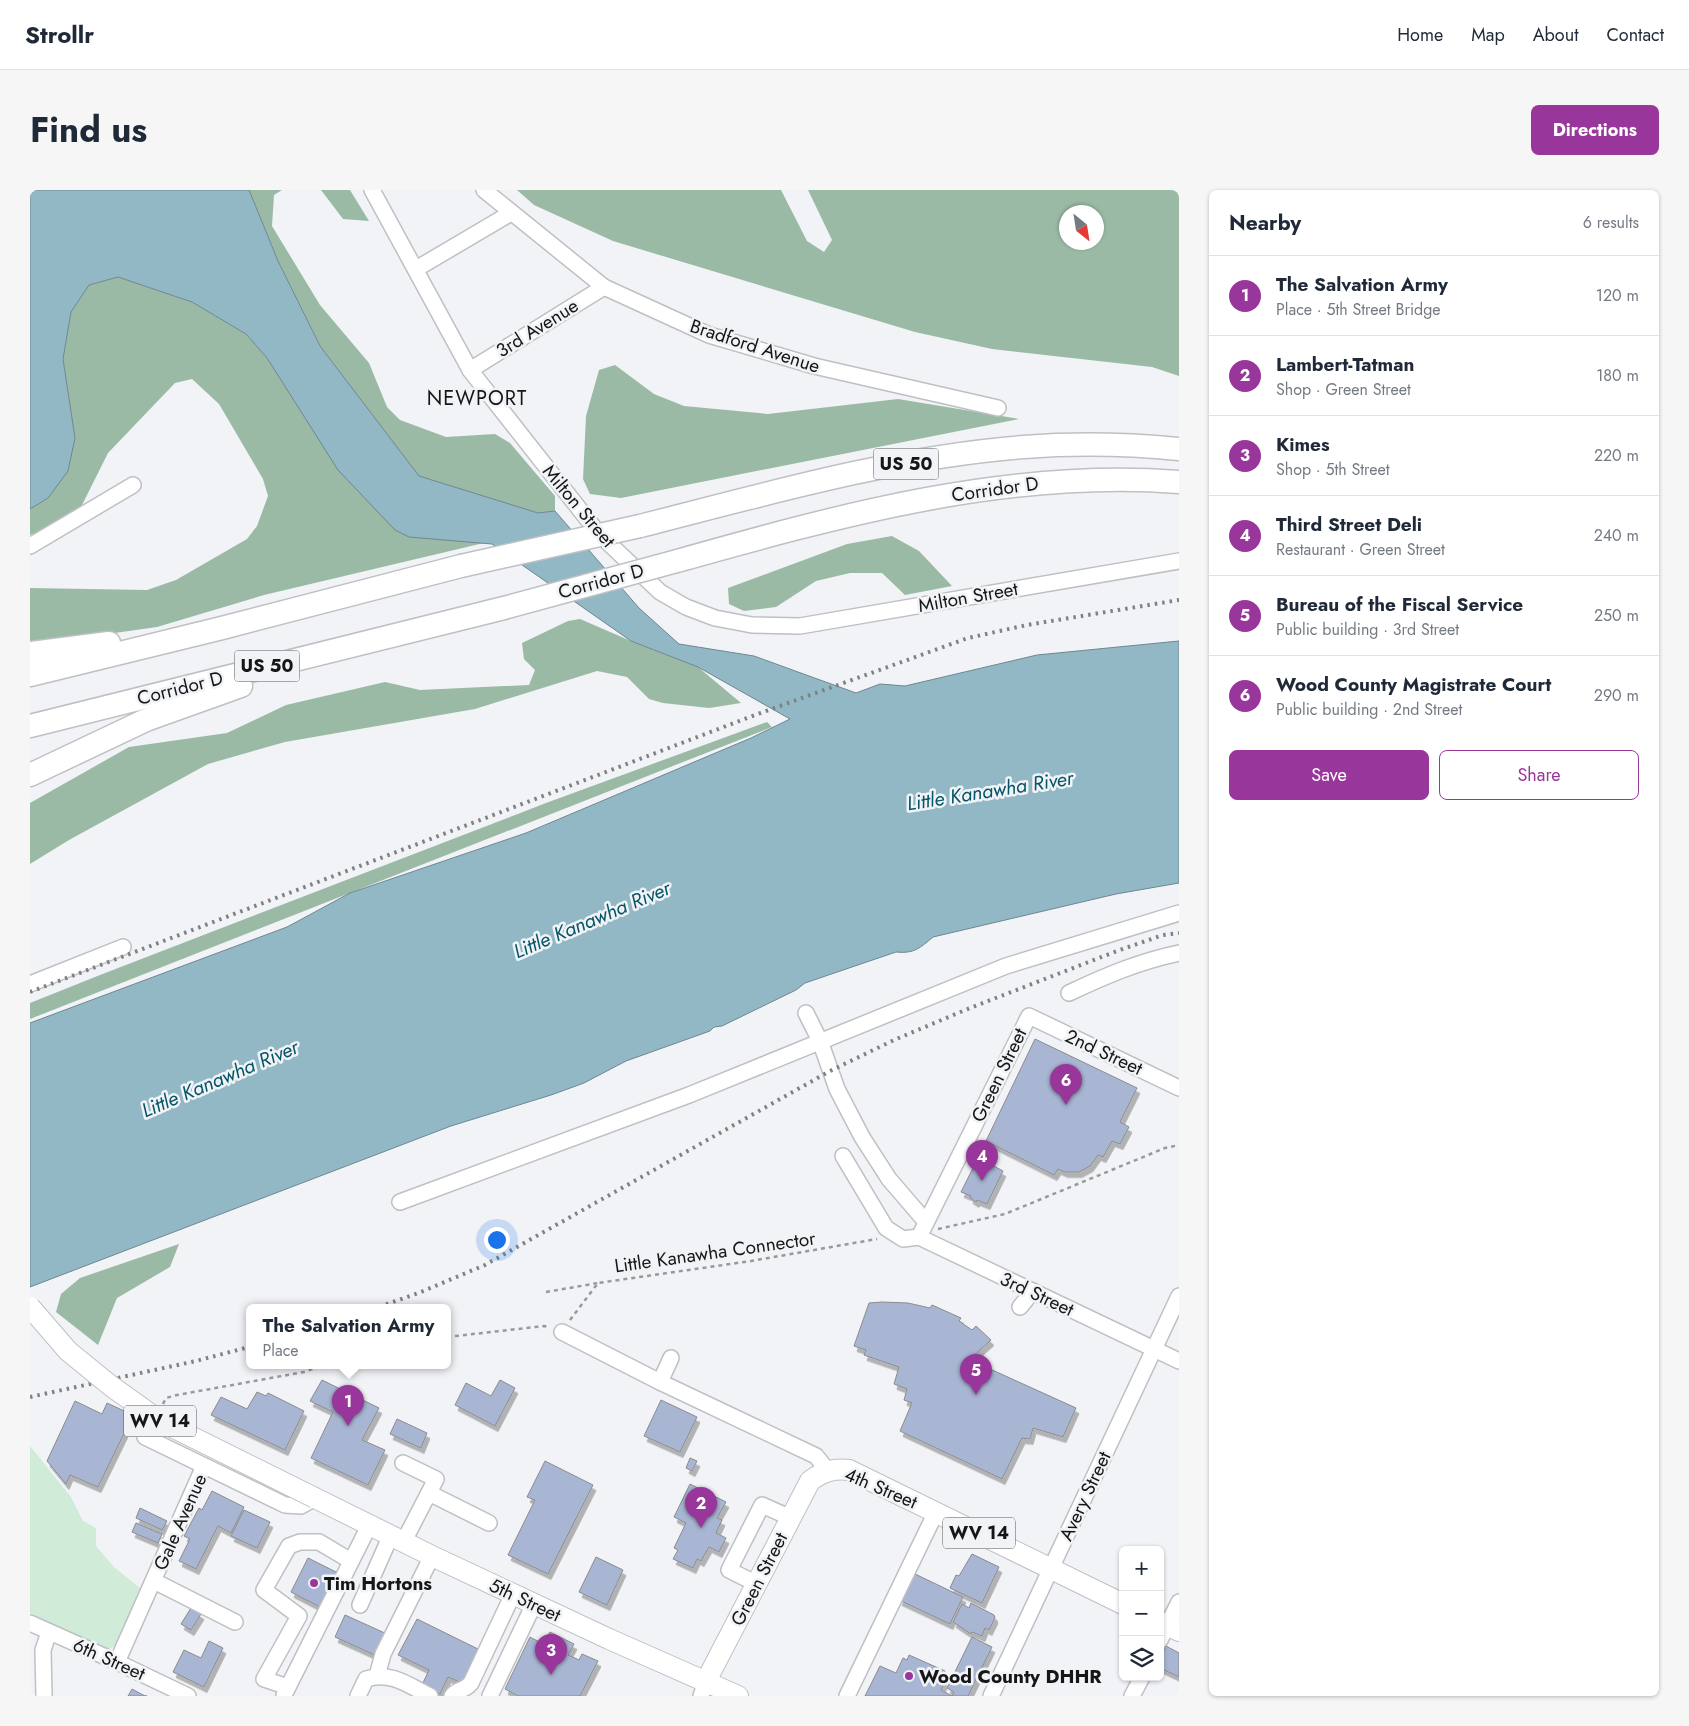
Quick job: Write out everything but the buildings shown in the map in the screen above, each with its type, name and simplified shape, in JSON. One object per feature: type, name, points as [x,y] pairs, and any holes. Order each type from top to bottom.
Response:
[{"type":"highway","name":"Corridor D","points":[[30,675],[222,628],[461,566],[640,526],[815,482],[948,456],[1023,447],[1136,445],[1179,449]]},
{"type":"highway","name":"Corridor D","points":[[30,726],[361,642],[504,608],[770,535],[864,512],[984,489],[1046,482],[1104,480],[1179,482]]},
{"type":"highway","points":[[30,653],[222,628]]},
{"type":"highway","points":[[30,774],[146,720],[361,642]]},
{"type":"main road","name":"WV 14","points":[[30,1307],[68,1351],[111,1386],[160,1421],[315,1498]]},
{"type":"main road","name":"4th Street","points":[[828,1471],[848,1470],[1119,1602]]},
{"type":"main road","name":"Green Street","points":[[704,1688],[810,1481],[818,1474],[828,1471]]},
{"type":"main road","name":"5th Street","points":[[315,1498],[432,1556],[648,1657],[704,1688],[738,1696]]},
{"type":"street","name":"Milton Street","points":[[372,190],[470,370],[599,534],[660,592],[686,607],[715,618],[752,625],[800,626],[1179,562]]},
{"type":"street","name":"Bradford Avenue","points":[[484,190],[604,286],[709,335],[814,366],[998,408]]},
{"type":"street","points":[[416,269],[511,213]]},
{"type":"street","name":"3rd Avenue","points":[[470,370],[604,286]]},
{"type":"street","points":[[30,546],[133,484]]},
{"type":"street","points":[[400,1202],[689,1095],[1006,966],[1179,913]]},
{"type":"street","points":[[30,984],[123,947]]},
{"type":"street","points":[[1069,993],[1108,974],[1152,959],[1179,953]]},
{"type":"street","points":[[806,1013],[820,1041],[837,1089],[862,1137],[889,1179],[928,1218],[919,1237]]},
{"type":"street","name":"2nd Street","points":[[1028,1016],[1179,1088]]},
{"type":"street","name":"Green Street","points":[[928,1218],[1028,1016]]},
{"type":"street","name":"3rd Street","points":[[843,1156],[886,1228],[903,1239],[919,1237],[1179,1362]]},
{"type":"street","points":[[1020,1308],[1032,1292]]},
{"type":"street","name":"Avery Street","points":[[991,1696],[1179,1296]]},
{"type":"street","name":"4th Street","points":[[562,1332],[660,1382],[816,1456],[828,1471]]},
{"type":"street","points":[[660,1382],[671,1358]]},
{"type":"street","points":[[145,1437],[204,1466]]},
{"type":"street","points":[[360,1605],[398,1538],[429,1493],[436,1479],[402,1463]]},
{"type":"street","name":"Gale Avenue","points":[[117,1662],[204,1466],[285,1505],[301,1506],[315,1498]]},
{"type":"street","points":[[429,1493],[489,1523]]},
{"type":"street","points":[[757,1584],[729,1570],[762,1505],[791,1518]]},
{"type":"street","points":[[847,1696],[936,1512]]},
{"type":"street","points":[[351,1562],[319,1542],[300,1542],[289,1546],[264,1590],[299,1616],[264,1678],[285,1692],[351,1562],[370,1524]]},
{"type":"street","points":[[377,1676],[384,1654],[432,1556]]},
{"type":"street","points":[[154,1581],[235,1622]]},
{"type":"street","points":[[452,1696],[455,1692],[466,1688],[471,1683],[513,1594]]},
{"type":"street","points":[[1167,1629],[1179,1602]]},
{"type":"street","points":[[490,1696],[534,1604]]},
{"type":"street","name":"6th Street","points":[[30,1623],[188,1696]]},
{"type":"street","points":[[44,1696],[43,1650],[49,1632]]},
{"type":"street","points":[[358,1696],[366,1679],[377,1676],[390,1676],[430,1696]]},
{"type":"street","points":[[1132,1696],[1140,1681]]},
{"type":"path","points":[[919,1237],[943,1227],[966,1224],[1005,1214],[1165,1148],[1179,1146]]},
{"type":"path","name":"Little Kanawha Connector","points":[[562,1332],[598,1283],[751,1261],[878,1239]]},
{"type":"path","points":[[546,1292],[598,1283]]},
{"type":"path","points":[[451,1337],[544,1326],[562,1332]]},
{"type":"path","points":[[162,1406],[166,1398],[178,1395],[313,1369]]},
{"type":"green space","points":[[249,190],[282,190],[274,195],[272,226],[320,305],[369,363],[387,407],[400,420],[446,437],[495,434],[510,443],[555,496],[555,511],[538,513],[419,477],[320,346],[278,261]]},
{"type":"green space","points":[[321,190],[350,190],[369,221],[343,219]]},
{"type":"green space","points":[[517,190],[781,190],[807,241],[824,252],[832,240],[808,190],[1179,190],[1179,376],[1152,367],[992,349],[915,332],[613,241],[534,205]]},
{"type":"green space","points":[[118,277],[192,302],[246,334],[409,537],[488,542],[264,595],[157,627],[30,645],[30,588],[147,590],[176,580],[247,539],[257,526],[268,496],[263,479],[219,404],[192,379],[175,383],[108,453],[80,509],[68,520],[30,535],[30,509],[48,498],[75,438],[63,359],[71,312],[89,285]]},
{"type":"green space","points":[[615,365],[654,394],[684,406],[768,414],[898,399],[1019,419],[621,498],[590,494],[583,479],[586,416],[599,370]]},
{"type":"green space","points":[[892,536],[919,551],[952,586],[905,595],[882,573],[850,573],[816,581],[776,607],[744,611],[729,604],[728,588],[847,544]]},
{"type":"green space","points":[[580,619],[698,667],[741,703],[709,708],[663,703],[649,699],[627,677],[597,671],[475,709],[285,742],[208,764],[69,840],[30,864],[30,803],[129,747],[227,733],[286,705],[385,682],[420,690],[529,685],[535,670],[524,659],[522,643],[568,621]]},
{"type":"green space","points":[[767,722],[772,727],[30,1019],[30,1003],[546,803]]},
{"type":"green space","points":[[179,1244],[170,1267],[117,1298],[98,1345],[56,1312],[61,1294],[80,1278]]},
{"type":"green space","points":[[30,1446],[71,1497],[83,1521],[96,1528],[96,1546],[114,1567],[140,1588],[116,1646],[106,1650],[30,1613]]},
{"type":"water","name":"Little Kanawha River","points":[[30,190],[249,190],[278,261],[320,346],[419,476],[538,513],[555,511],[639,608],[679,644],[754,656],[856,693],[880,684],[905,686],[1037,655],[1179,641],[1179,883],[1116,894],[933,937],[912,951],[896,952],[805,983],[796,990],[722,1026],[714,1027],[710,1031],[626,1061],[584,1083],[451,1126],[30,1287],[30,1023],[287,927],[350,893],[526,833],[751,738],[790,719],[698,667],[631,641],[492,544],[409,537],[395,530],[338,470],[267,358],[246,334],[192,302],[118,277],[89,285],[71,312],[63,359],[75,438],[68,471],[48,498],[30,509]]},
{"type":"railway","points":[[30,992],[755,715],[968,638],[1027,625],[1179,600]]},
{"type":"railway","points":[[387,1304],[485,1265],[830,1071],[894,1040],[970,1008],[1117,951],[1163,935],[1179,933]]},
{"type":"railway","points":[[30,1397],[196,1361],[246,1348]]},
{"type":"place","name":"Wood County Magistrate Court","points":[[1066,1105]]},
{"type":"place","name":"Third Street Deli","points":[[982,1181]]},
{"type":"place","name":"Bureau of the Fiscal Service","points":[[976,1395]]},
{"type":"place","name":"The Salvation Army","points":[[348,1426]]},
{"type":"place","name":"Lambert-Tatman","points":[[701,1528]]},
{"type":"place","name":"Tim Hortons","points":[[314,1583]]},
{"type":"place","name":"Kimes","points":[[551,1675]]},
{"type":"place","name":"Wood County DHHR","points":[[909,1676]]},
{"type":"district","name":"NEWPORT","points":[[477,398]]}]
